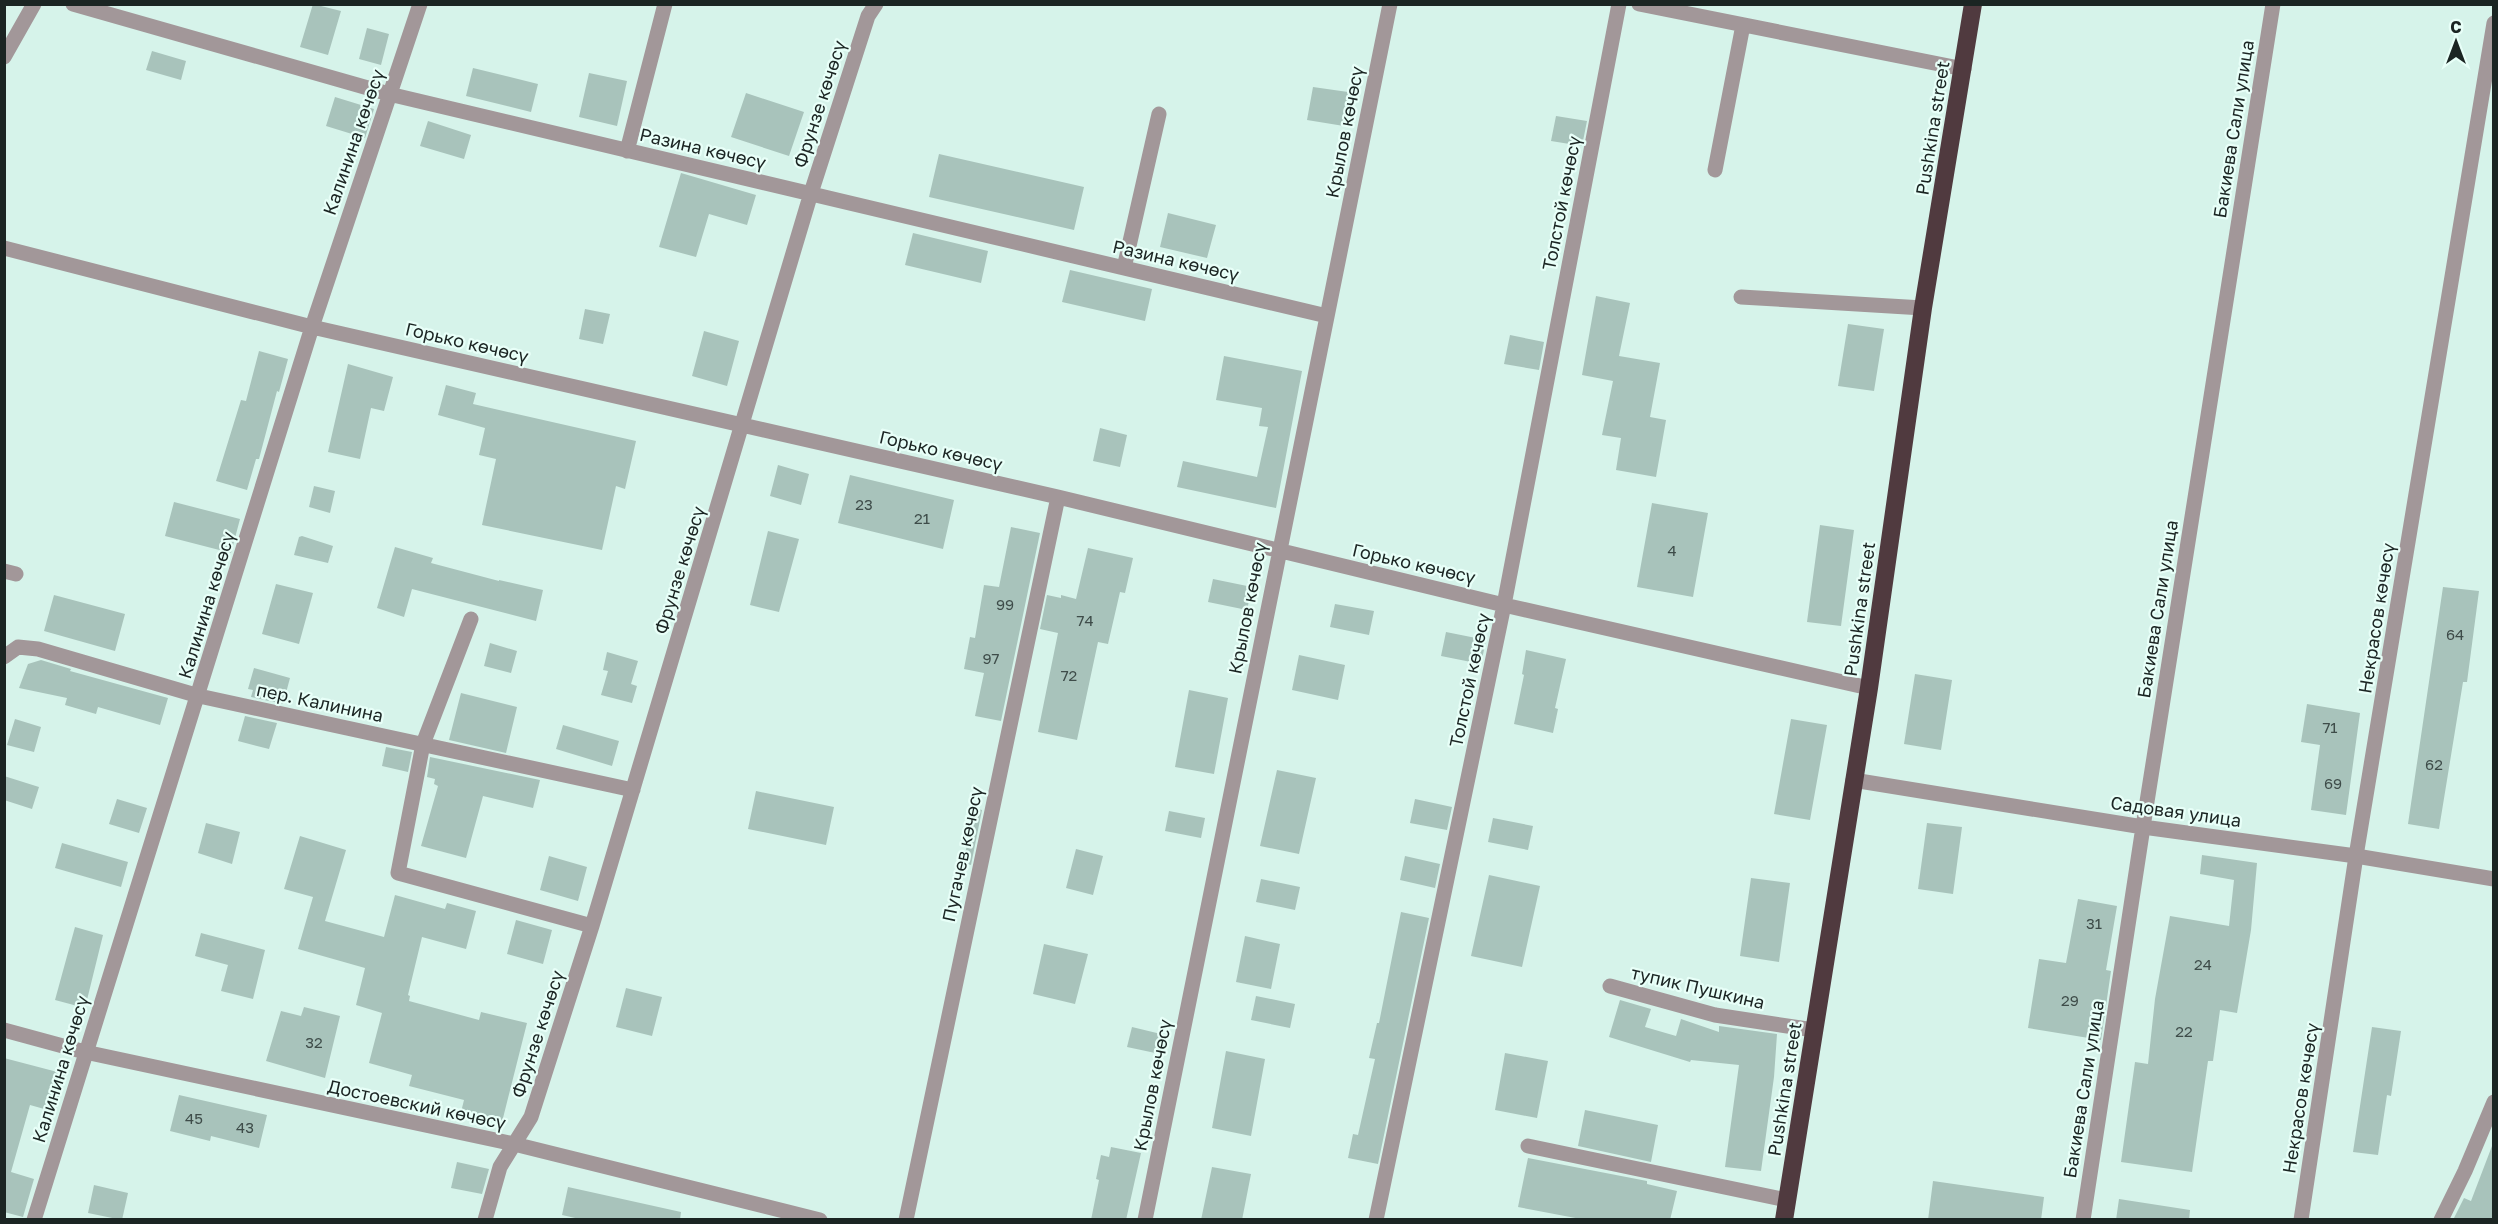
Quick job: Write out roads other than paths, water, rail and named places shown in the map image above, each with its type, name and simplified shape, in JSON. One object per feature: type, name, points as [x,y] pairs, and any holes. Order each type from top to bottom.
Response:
[{"type":"highway","name":"Pushkina street","points":[[1784,1220],[1869,688],[1923,308],[1973,4]]},
{"type":"street","points":[[4,57],[34,4]]},
{"type":"street","name":"Разина көчөсү","points":[[73,4],[389,94],[1327,316]]},
{"type":"street","name":"Калинина көчөсү","points":[[34,1220],[312,327],[420,4]]},
{"type":"street","points":[[627,151],[665,4]]},
{"type":"street","name":"Фрунзе көчөсү","points":[[485,1220],[500,1167],[531,1117],[592,926],[811,193],[868,16],[876,4]]},
{"type":"street","name":"Крылов көчөсү","points":[[1145,1220],[1390,4]]},
{"type":"street","name":"Толстой көчөсү","points":[[1376,1220],[1504,605],[1619,4]]},
{"type":"street","points":[[1639,4],[1964,69]]},
{"type":"street","name":"Бакиева Сали улица","points":[[2084,1220],[2143,827],[2273,4]]},
{"type":"street","name":"Некрасов көчөсү","points":[[2301,1220],[2356,856],[2493,23]]},
{"type":"street","points":[[1715,170],[1743,25]]},
{"type":"street","points":[[1124,268],[1159,114]]},
{"type":"street","name":"Горько көчөсү","points":[[4,248],[312,327],[1058,497],[1504,605],[1869,688]]},
{"type":"street","points":[[1741,297],[1923,308]]},
{"type":"street","name":"Пугачев көчөсү","points":[[906,1220],[1058,497]]},
{"type":"street","points":[[471,619],[423,744],[398,873],[592,926]]},
{"type":"street","name":"пер. Калинина","points":[[4,657],[18,647],[38,649],[199,696],[633,790]]},
{"type":"street","name":"Садовая улица","points":[[1853,780],[2143,827],[2356,856],[2493,879]]},
{"type":"street","name":"тупик Пушкина","points":[[1610,986],[1715,1015],[1814,1030]]},
{"type":"street","name":"Достоевский көчөсү","points":[[4,1030],[85,1052],[514,1144],[820,1220]]},
{"type":"street","points":[[2441,1220],[2465,1171],[2493,1102]]},
{"type":"street","points":[[1528,1146],[1787,1200]]}]
